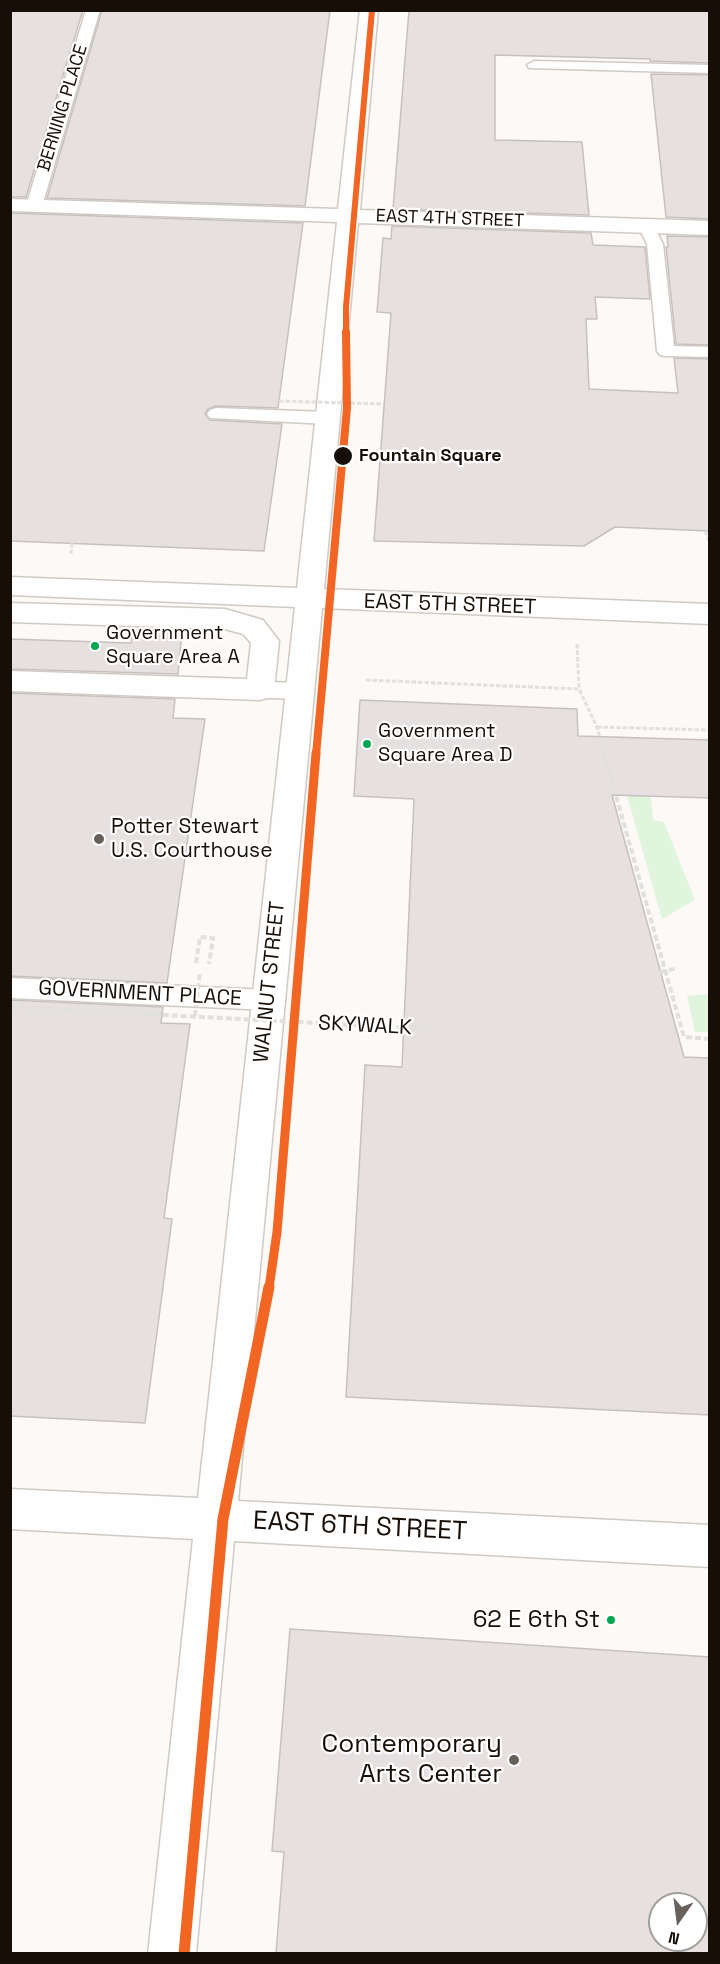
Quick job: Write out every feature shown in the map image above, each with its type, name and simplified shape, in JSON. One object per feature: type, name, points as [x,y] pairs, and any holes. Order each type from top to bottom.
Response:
[{"type":"street","name":"WALNUT STREET","points":[[172,1953],[369,10]]},
{"type":"street","name":"EAST 4TH STREET","points":[[10,205],[710,228]]},
{"type":"street","name":"EAST 5TH STREET","points":[[10,586],[710,614]]},
{"type":"street","points":[[10,612],[225,619],[253,627],[265,640],[260,690]]},
{"type":"street","name":"EAST 6TH STREET","points":[[10,1509],[710,1546]]},
{"type":"lane","name":"BERNING PLACE","points":[[34,206],[93,10]]},
{"type":"lane","points":[[534,65],[710,69]]},
{"type":"lane","points":[[646,226],[655,244],[666,351],[710,352]]},
{"type":"lane","points":[[216,414],[328,418]]},
{"type":"lane","points":[[10,681],[300,691]]},
{"type":"lane","name":"GOVERNMENT PLACE","points":[[10,988],[268,1000]]},
{"type":"path","points":[[279,401],[383,404]]},
{"type":"path","points":[[705,531],[710,543]]},
{"type":"path","points":[[577,644],[579,689],[597,727],[663,972],[684,1038],[710,1039]]},
{"type":"path","points":[[366,680],[579,689]]},
{"type":"path","points":[[597,727],[710,730]]},
{"type":"path","points":[[663,972],[678,968]]},
{"type":"path","points":[[195,1016],[200,972]]},
{"type":"path","name":"SKYWALK","points":[[10,1007],[432,1029]]},
{"type":"green space","points":[[610,736],[646,738],[653,820],[664,822],[695,900],[662,919]]},
{"type":"green space","points":[[709,994],[709,1032],[695,1032],[687,996]]},
{"type":"building","points":[[10,10],[83,10],[26,197],[10,197]]},
{"type":"building","points":[[102,10],[330,10],[305,206],[47,198]]},
{"type":"building","points":[[409,10],[710,10],[710,63],[495,55],[495,140],[582,142],[589,215],[393,209]]},
{"type":"building","points":[[651,74],[710,75],[710,219],[666,217]]},
{"type":"building","points":[[10,213],[303,223],[278,408],[216,406],[208,409],[205,414],[210,420],[282,424],[264,551],[10,541]]},
{"type":"building","points":[[392,226],[591,233],[593,245],[645,247],[650,299],[595,297],[597,319],[586,319],[589,389],[678,393],[674,358],[710,359],[710,531],[615,527],[584,546],[374,541],[391,313],[377,312],[383,238],[391,239]]},
{"type":"building","points":[[667,236],[710,237],[710,345],[676,344],[666,247],[668,247]]},
{"type":"building","points":[[133,631],[182,632],[178,674],[10,669],[10,639],[131,643]]},
{"type":"building","name":"Potter Stewart U.S. Courthouse","points":[[10,693],[175,699],[173,718],[205,719],[167,983],[10,976]]},
{"type":"building","points":[[360,700],[577,709],[578,736],[710,740],[710,798],[612,795],[684,1057],[710,1058],[710,1415],[346,1397],[365,1065],[402,1067],[414,799],[354,796]]},
{"type":"building","points":[[10,1000],[163,1007],[161,1023],[190,1024],[164,1218],[172,1219],[145,1423],[10,1416]]},
{"type":"building","points":[[290,1629],[710,1657],[710,1953],[276,1953],[284,1852],[272,1851]]},
{"type":"transit line","points":[[184,1954],[223,1519],[268,1294],[277,1232],[300,938],[347,408],[346,307],[372,10]]},
{"type":"place","name":"Fountain Square","points":[[343,456]]},
{"type":"place","name":"Government Square Area A","points":[[95,646]]},
{"type":"place","name":"Government Square Area D","points":[[367,744]]},
{"type":"place","name":"Potter Stewart U.S. Courthouse","points":[[99,839]]},
{"type":"place","name":"62 E 6th St","points":[[611,1620]]},
{"type":"place","name":"Contemporary Arts Center","points":[[514,1760]]}]
